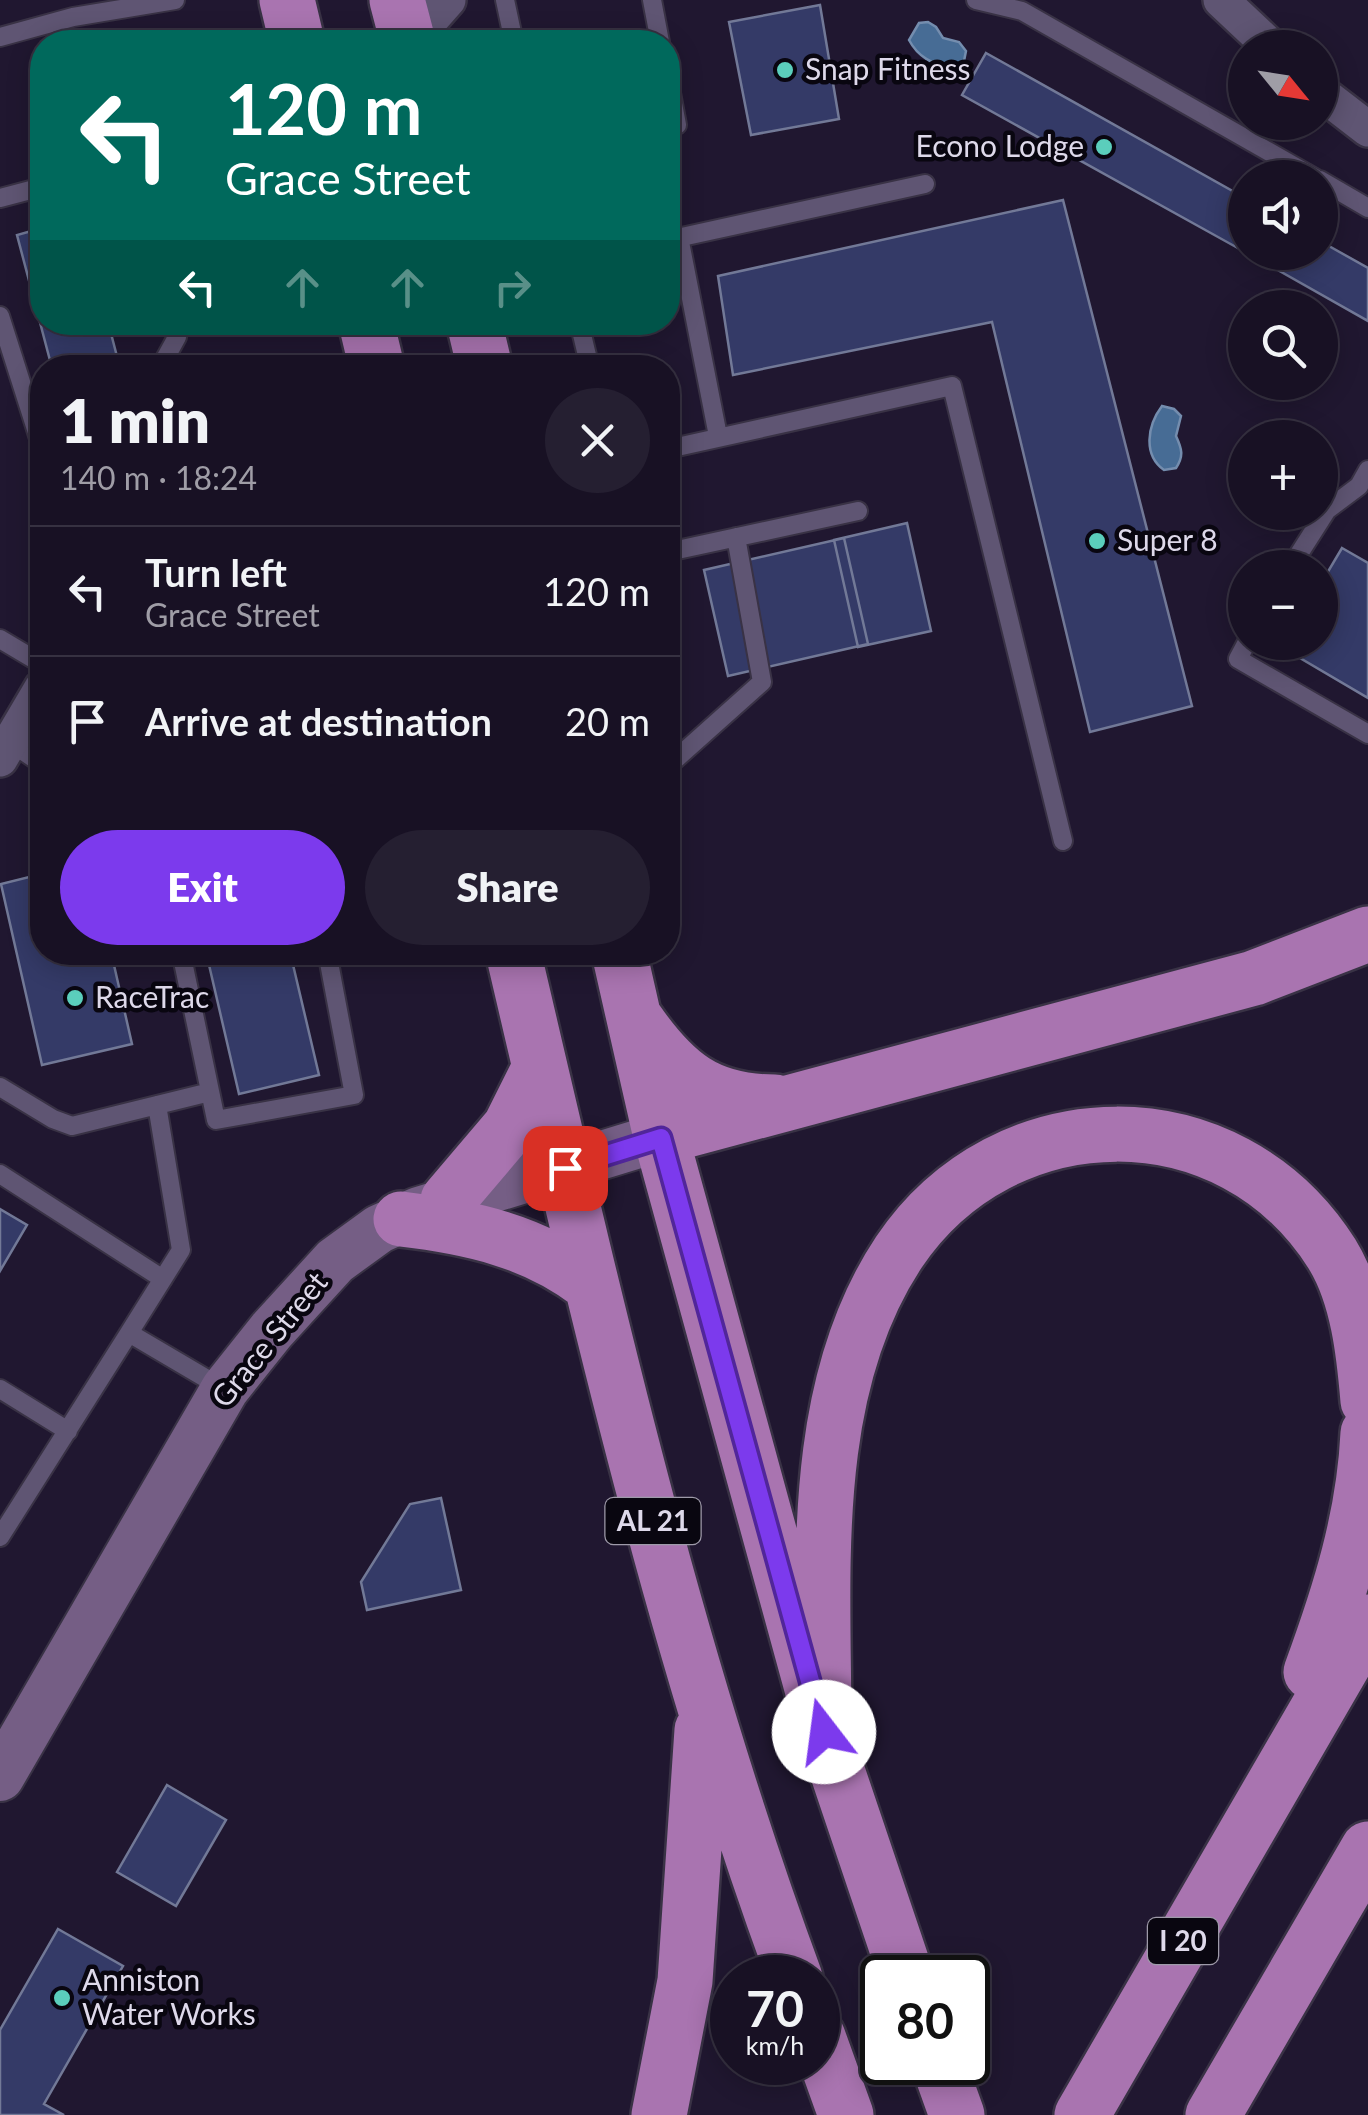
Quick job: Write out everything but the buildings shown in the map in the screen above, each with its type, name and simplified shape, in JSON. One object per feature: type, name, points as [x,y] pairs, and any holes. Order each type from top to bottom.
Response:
[{"type":"highway","points":[[287,0],[294,30]]},
{"type":"highway","points":[[397,0],[406,30]]},
{"type":"highway","points":[[661,1138],[1254,978],[1368,934]]},
{"type":"highway","name":"AL 21","points":[[516,965],[590,1284],[704,1702],[788,1955]]},
{"type":"highway","points":[[622,965],[661,1138],[824,1732],[899,1955]]},
{"type":"highway","points":[[634,1018],[667,1060],[701,1088],[753,1102],[798,1102]]},
{"type":"highway","points":[[540,1068],[510,1128],[424,1210],[456,1225],[508,1240],[570,1268],[590,1284]]},
{"type":"highway","points":[[824,1732],[825,1502],[848,1365],[871,1306],[898,1254],[927,1215],[959,1186],[1006,1158],[1053,1140],[1101,1132],[1193,1146],[1237,1165],[1308,1222],[1334,1258],[1357,1323],[1368,1400]]},
{"type":"highway","points":[[1260,1805],[1331,1617],[1359,1525],[1368,1433]]},
{"type":"highway","name":"I 20","points":[[1094,2096],[1368,1622]]},
{"type":"highway","points":[[659,2115],[685,1980],[704,1702]]},
{"type":"highway","points":[[1212,2115],[1368,1849]]},
{"type":"highway","points":[[835,2085],[846,2115]]},
{"type":"highway","points":[[946,2085],[957,2115]]},
{"type":"street","points":[[421,30],[448,0]]},
{"type":"street","points":[[1220,0],[1252,30]]},
{"type":"street","points":[[1338,106],[1368,129]]},
{"type":"street","points":[[5,751],[30,708]]},
{"type":"street","name":"Grace Street","points":[[0,1777],[225,1390],[334,1261],[379,1230],[424,1210],[661,1138]]},
{"type":"lane","points":[[0,38],[87,7],[176,0]]},
{"type":"lane","points":[[505,0],[511,30]]},
{"type":"lane","points":[[652,0],[658,30]]},
{"type":"lane","points":[[976,0],[1022,11],[1284,160]]},
{"type":"lane","points":[[680,236],[925,184]]},
{"type":"lane","points":[[0,198],[30,190]]},
{"type":"lane","points":[[1338,191],[1368,208]]},
{"type":"lane","points":[[680,269],[718,436]]},
{"type":"lane","points":[[0,316],[30,410]]},
{"type":"lane","points":[[680,445],[952,386],[1063,841]]},
{"type":"lane","points":[[1302,550],[1328,510],[1365,483]]},
{"type":"lane","points":[[680,549],[858,510]]},
{"type":"lane","points":[[680,755],[762,682],[736,537]]},
{"type":"lane","points":[[0,639],[30,657]]},
{"type":"lane","points":[[1240,660],[1368,734]]},
{"type":"lane","points":[[5,751],[30,760]]},
{"type":"lane","points":[[184,965],[216,1120],[354,1095],[329,965]]},
{"type":"lane","points":[[0,1087],[72,1126],[210,1092]]},
{"type":"lane","points":[[0,1537],[181,1250],[157,1105]]},
{"type":"lane","points":[[0,1174],[163,1279]]},
{"type":"lane","points":[[129,1333],[225,1390]]},
{"type":"lane","points":[[0,1389],[68,1431]]},
{"type":"water","points":[[928,22],[943,38],[959,42],[966,51],[964,61],[951,68],[932,62],[917,51],[909,40],[919,23]]},
{"type":"water","points":[[1162,406],[1181,416],[1176,436],[1180,460],[1176,468],[1164,470],[1150,448],[1153,422]]},
{"type":"place","name":"Snap Fitness","points":[[785,70]]},
{"type":"place","name":"Econo Lodge","points":[[1104,147]]},
{"type":"place","name":"Super 8","points":[[1097,541]]},
{"type":"place","name":"RaceTrac","points":[[75,998]]},
{"type":"place","name":"Anniston Water Works","points":[[62,1998]]},
{"type":"route","points":[[565,1168],[661,1138],[824,1732]]}]
